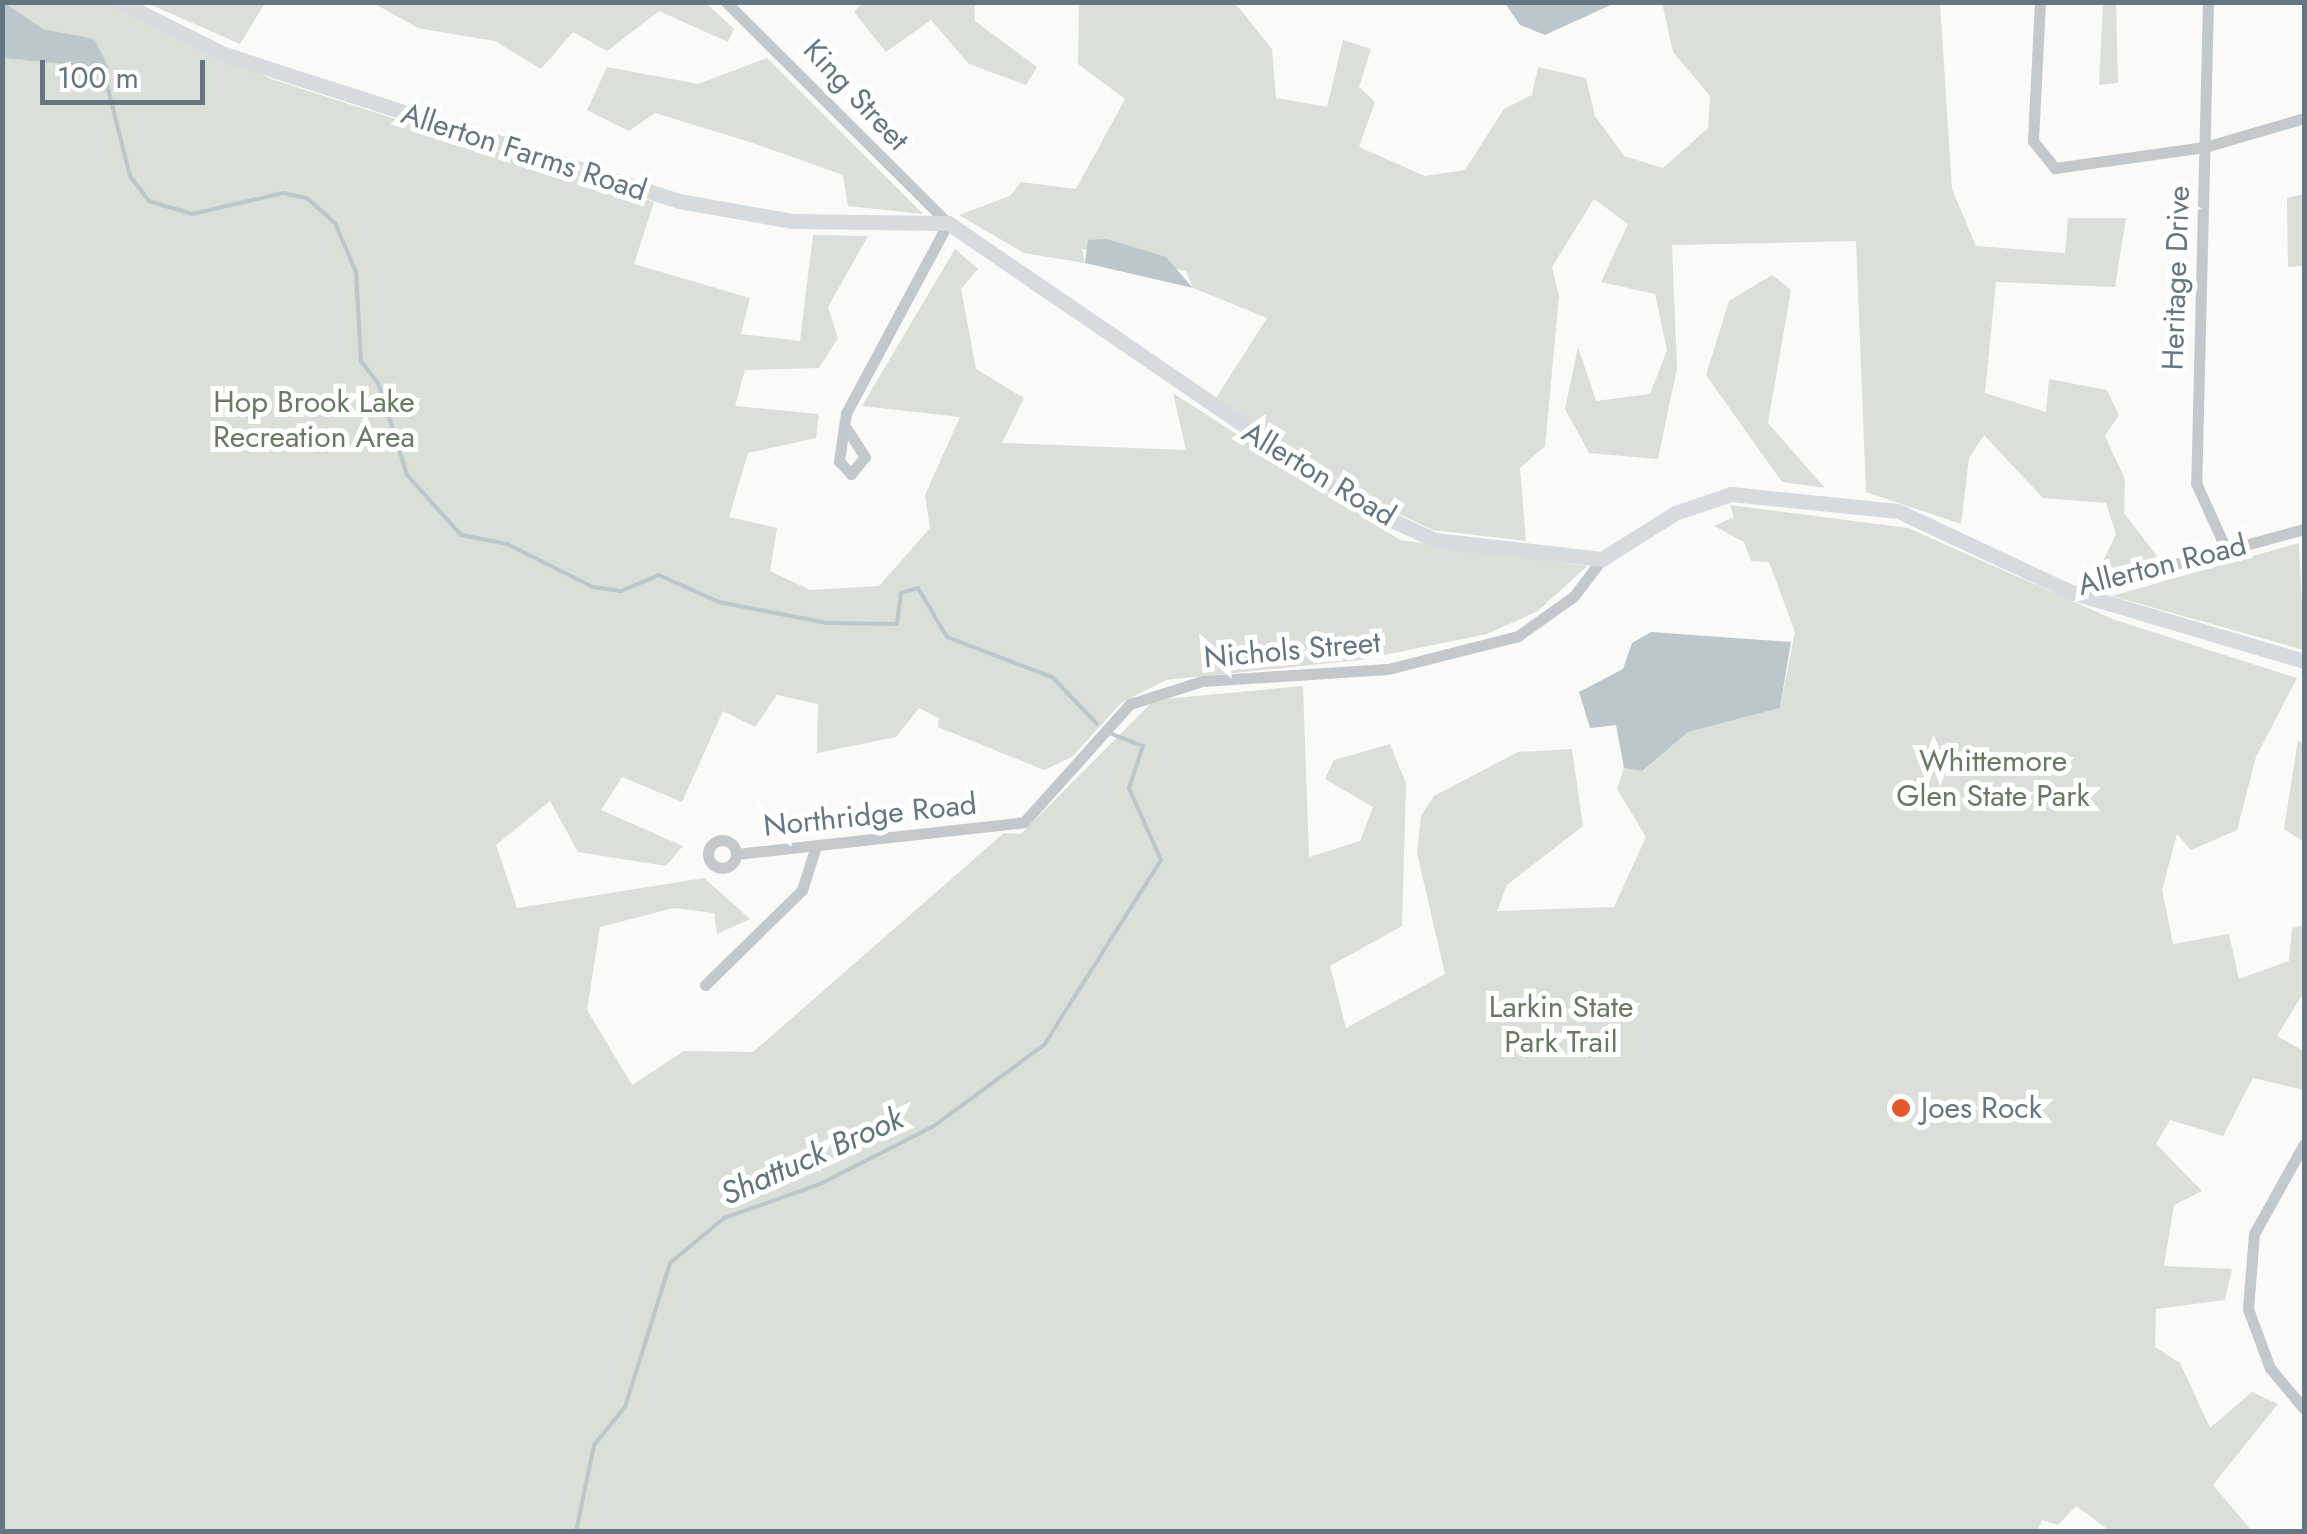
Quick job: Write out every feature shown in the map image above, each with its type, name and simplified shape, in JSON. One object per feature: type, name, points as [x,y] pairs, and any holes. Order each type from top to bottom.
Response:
[{"type":"street","name":"Allerton Farms Road","points":[[120,2],[224,54],[680,202],[793,220],[948,223]]},
{"type":"street","name":"King Street","points":[[726,2],[948,223]]},
{"type":"street","points":[[2040,2],[2033,140],[2055,168],[2205,147],[2304,118]]},
{"type":"street","name":"Heritage Drive","points":[[2208,2],[2196,482],[2226,549]]},
{"type":"street","points":[[847,429],[871,362],[948,223]]},
{"type":"street","name":"Allerton Road","points":[[948,223],[1365,508],[1436,540],[1602,559],[1675,513],[1731,494],[1898,511],[2071,592],[2304,529]]},
{"type":"street","name":"Nichols Street","points":[[1008,826],[1038,812],[1130,704],[1202,681],[1388,669],[1518,636],[1574,596],[1602,559]]},
{"type":"street","points":[[2071,592],[2304,662]]},
{"type":"street","name":"Northridge Road","points":[[736,854],[815,849],[1008,826]]},
{"type":"street","points":[[705,985],[802,890],[815,849]]},
{"type":"street","points":[[2304,1144],[2254,1234],[2248,1309],[2270,1368],[2304,1409]]},
{"type":"street","points":[[2291,1169],[2304,1174]]},
{"type":"green space","points":[[3,3],[110,3],[271,79],[654,202],[634,264],[750,298],[741,334],[800,341],[813,235],[868,236],[828,307],[838,338],[819,368],[745,370],[735,406],[819,414],[816,438],[748,453],[729,517],[777,528],[770,571],[810,590],[879,586],[930,528],[925,495],[960,417],[862,406],[955,249],[978,269],[961,289],[976,369],[1024,398],[1002,443],[1186,450],[1173,393],[1400,540],[1587,566],[1538,611],[1487,634],[1360,660],[1166,680],[1121,703],[1072,757],[1044,770],[938,727],[939,718],[919,708],[896,737],[817,753],[818,704],[777,695],[755,727],[723,711],[682,802],[622,777],[601,810],[683,846],[666,866],[578,852],[550,801],[496,845],[517,908],[704,878],[750,919],[717,934],[714,913],[674,908],[600,927],[587,1010],[632,1085],[684,1051],[753,1052],[1004,833],[1021,834],[1154,700],[1303,686],[1309,857],[1360,841],[1373,807],[1325,779],[1334,760],[1390,744],[1406,783],[1402,926],[1330,966],[1346,1028],[1445,974],[1417,853],[1421,816],[1434,796],[1518,752],[1572,749],[1583,826],[1507,885],[1497,911],[1614,907],[1646,837],[1617,789],[1624,768],[1644,771],[1688,732],[1780,708],[1795,632],[1769,562],[1751,561],[1744,542],[1714,526],[1734,517],[1730,505],[1908,528],[2115,620],[2297,678],[2256,757],[2237,830],[2191,850],[2177,834],[2162,890],[2173,944],[2229,934],[2239,979],[2289,961],[2292,928],[2304,925],[2304,992],[2277,1036],[2304,1051],[2304,1090],[2253,1078],[2223,1136],[2170,1120],[2156,1144],[2202,1191],[2174,1205],[2164,1266],[2232,1269],[2225,1300],[2156,1309],[2155,1347],[2180,1363],[2210,1428],[2252,1392],[2278,1404],[2213,1485],[2252,1531],[2110,1531],[2076,1506],[2058,1525],[2042,1520],[2037,1532],[3,1532]]},
{"type":"green space","points":[[147,3],[265,3],[240,44]]},
{"type":"green space","points":[[373,3],[706,3],[734,29],[728,42],[659,11],[607,51],[573,32],[541,69],[495,41],[418,28]]},
{"type":"green space","points":[[862,3],[974,3],[975,21],[1037,67],[1026,85],[969,64],[931,20],[886,52],[854,12]]},
{"type":"green space","points":[[1079,3],[1235,3],[1272,49],[1276,98],[1327,107],[1343,40],[1371,49],[1359,87],[1375,102],[1359,147],[1425,176],[1465,170],[1504,109],[1532,95],[1538,67],[1586,78],[1595,116],[1624,156],[1663,168],[1708,128],[1710,96],[1673,52],[1662,3],[1940,3],[1952,189],[1976,246],[2065,253],[2068,218],[2126,218],[2115,287],[1996,282],[1985,393],[2046,412],[2049,379],[2107,390],[2119,415],[2105,436],[2125,479],[2124,513],[2159,559],[2120,573],[2103,561],[2116,534],[2106,503],[2043,498],[1984,435],[1969,458],[1961,524],[1866,492],[1856,241],[1672,245],[1677,368],[1658,459],[1589,453],[1565,409],[1578,347],[1596,401],[1650,394],[1667,350],[1655,294],[1601,282],[1628,224],[1594,199],[1552,267],[1559,296],[1545,446],[1520,468],[1526,541],[1433,530],[1365,498],[1216,398],[1267,318],[1193,288],[1186,271],[1082,249],[1085,263],[1024,253],[959,215],[1010,196],[1021,182],[1076,189],[1125,99],[1078,64]]},
{"type":"green space","points":[[2103,3],[2116,3],[2118,83],[2099,85]]},
{"type":"green space","points":[[767,58],[923,214],[848,206],[843,175],[753,143],[655,113],[629,131],[587,110],[607,67],[698,84]]},
{"type":"green space","points":[[2304,194],[2304,266],[2288,267],[2287,198]]},
{"type":"green space","points":[[1772,275],[1791,290],[1768,423],[1825,488],[1782,482],[1706,375],[1729,301]]},
{"type":"green space","points":[[2299,543],[2304,650],[2112,596]]},
{"type":"green space","points":[[2298,740],[2304,744],[2304,842],[2284,829]]},
{"type":"shaded area","points":[[3,2],[43,29],[94,39],[109,68],[3,58]]},
{"type":"shaded area","points":[[1505,2],[1615,3],[1545,35],[1520,25]]},
{"type":"shaded area","points":[[1107,239],[1166,257],[1193,288],[1085,263],[1088,240]]},
{"type":"shaded area","points":[[1651,632],[1791,642],[1780,708],[1688,732],[1643,771],[1624,768],[1616,725],[1590,728],[1579,692],[1623,669],[1632,643]]},
{"type":"waterway","name":"Shattuck Brook","points":[[103,69],[130,176],[149,201],[192,214],[283,193],[307,198],[335,223],[356,272],[361,361],[379,385],[407,475],[461,535],[507,544],[593,587],[621,591],[659,575],[719,602],[827,623],[897,624],[901,593],[918,588],[947,637],[1052,677],[1097,724]]},
{"type":"waterway","name":"Shattuck Brook","points":[[576,1532],[594,1445],[625,1407],[670,1263],[724,1218],[820,1184],[934,1126],[1044,1045],[1161,860],[1129,788],[1143,746],[1112,734]]},
{"type":"place","name":"Joes Rock","points":[[1901,1108]]},
{"type":"park label","name":"Hop Brook Lake Recreation Area","points":[[314,419]]},
{"type":"park label","name":"Whittemore Glen State Park","points":[[1993,778]]},
{"type":"park label","name":"Larkin State Park Trail","points":[[1561,1024]]}]
